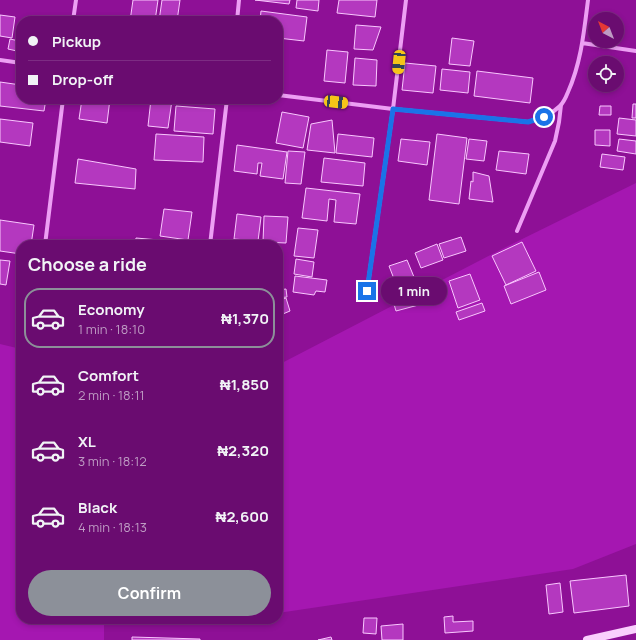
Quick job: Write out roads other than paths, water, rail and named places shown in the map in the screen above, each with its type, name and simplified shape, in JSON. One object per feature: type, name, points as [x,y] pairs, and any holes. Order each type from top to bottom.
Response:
[{"type":"street","points":[[74,16],[76,0]]},
{"type":"street","points":[[237,16],[239,0]]},
{"type":"street","points":[[367,291],[393,109],[406,0]]},
{"type":"street","points":[[517,231],[555,141],[561,105],[570,86],[578,63],[588,0]]},
{"type":"street","points":[[582,43],[636,51]]},
{"type":"street","points":[[0,60],[16,62]]},
{"type":"street","points":[[283,96],[393,109],[528,122],[544,117],[561,105]]},
{"type":"street","points":[[46,240],[62,104]]},
{"type":"street","points":[[211,240],[226,104]]},
{"type":"street","points":[[587,640],[636,629]]}]
